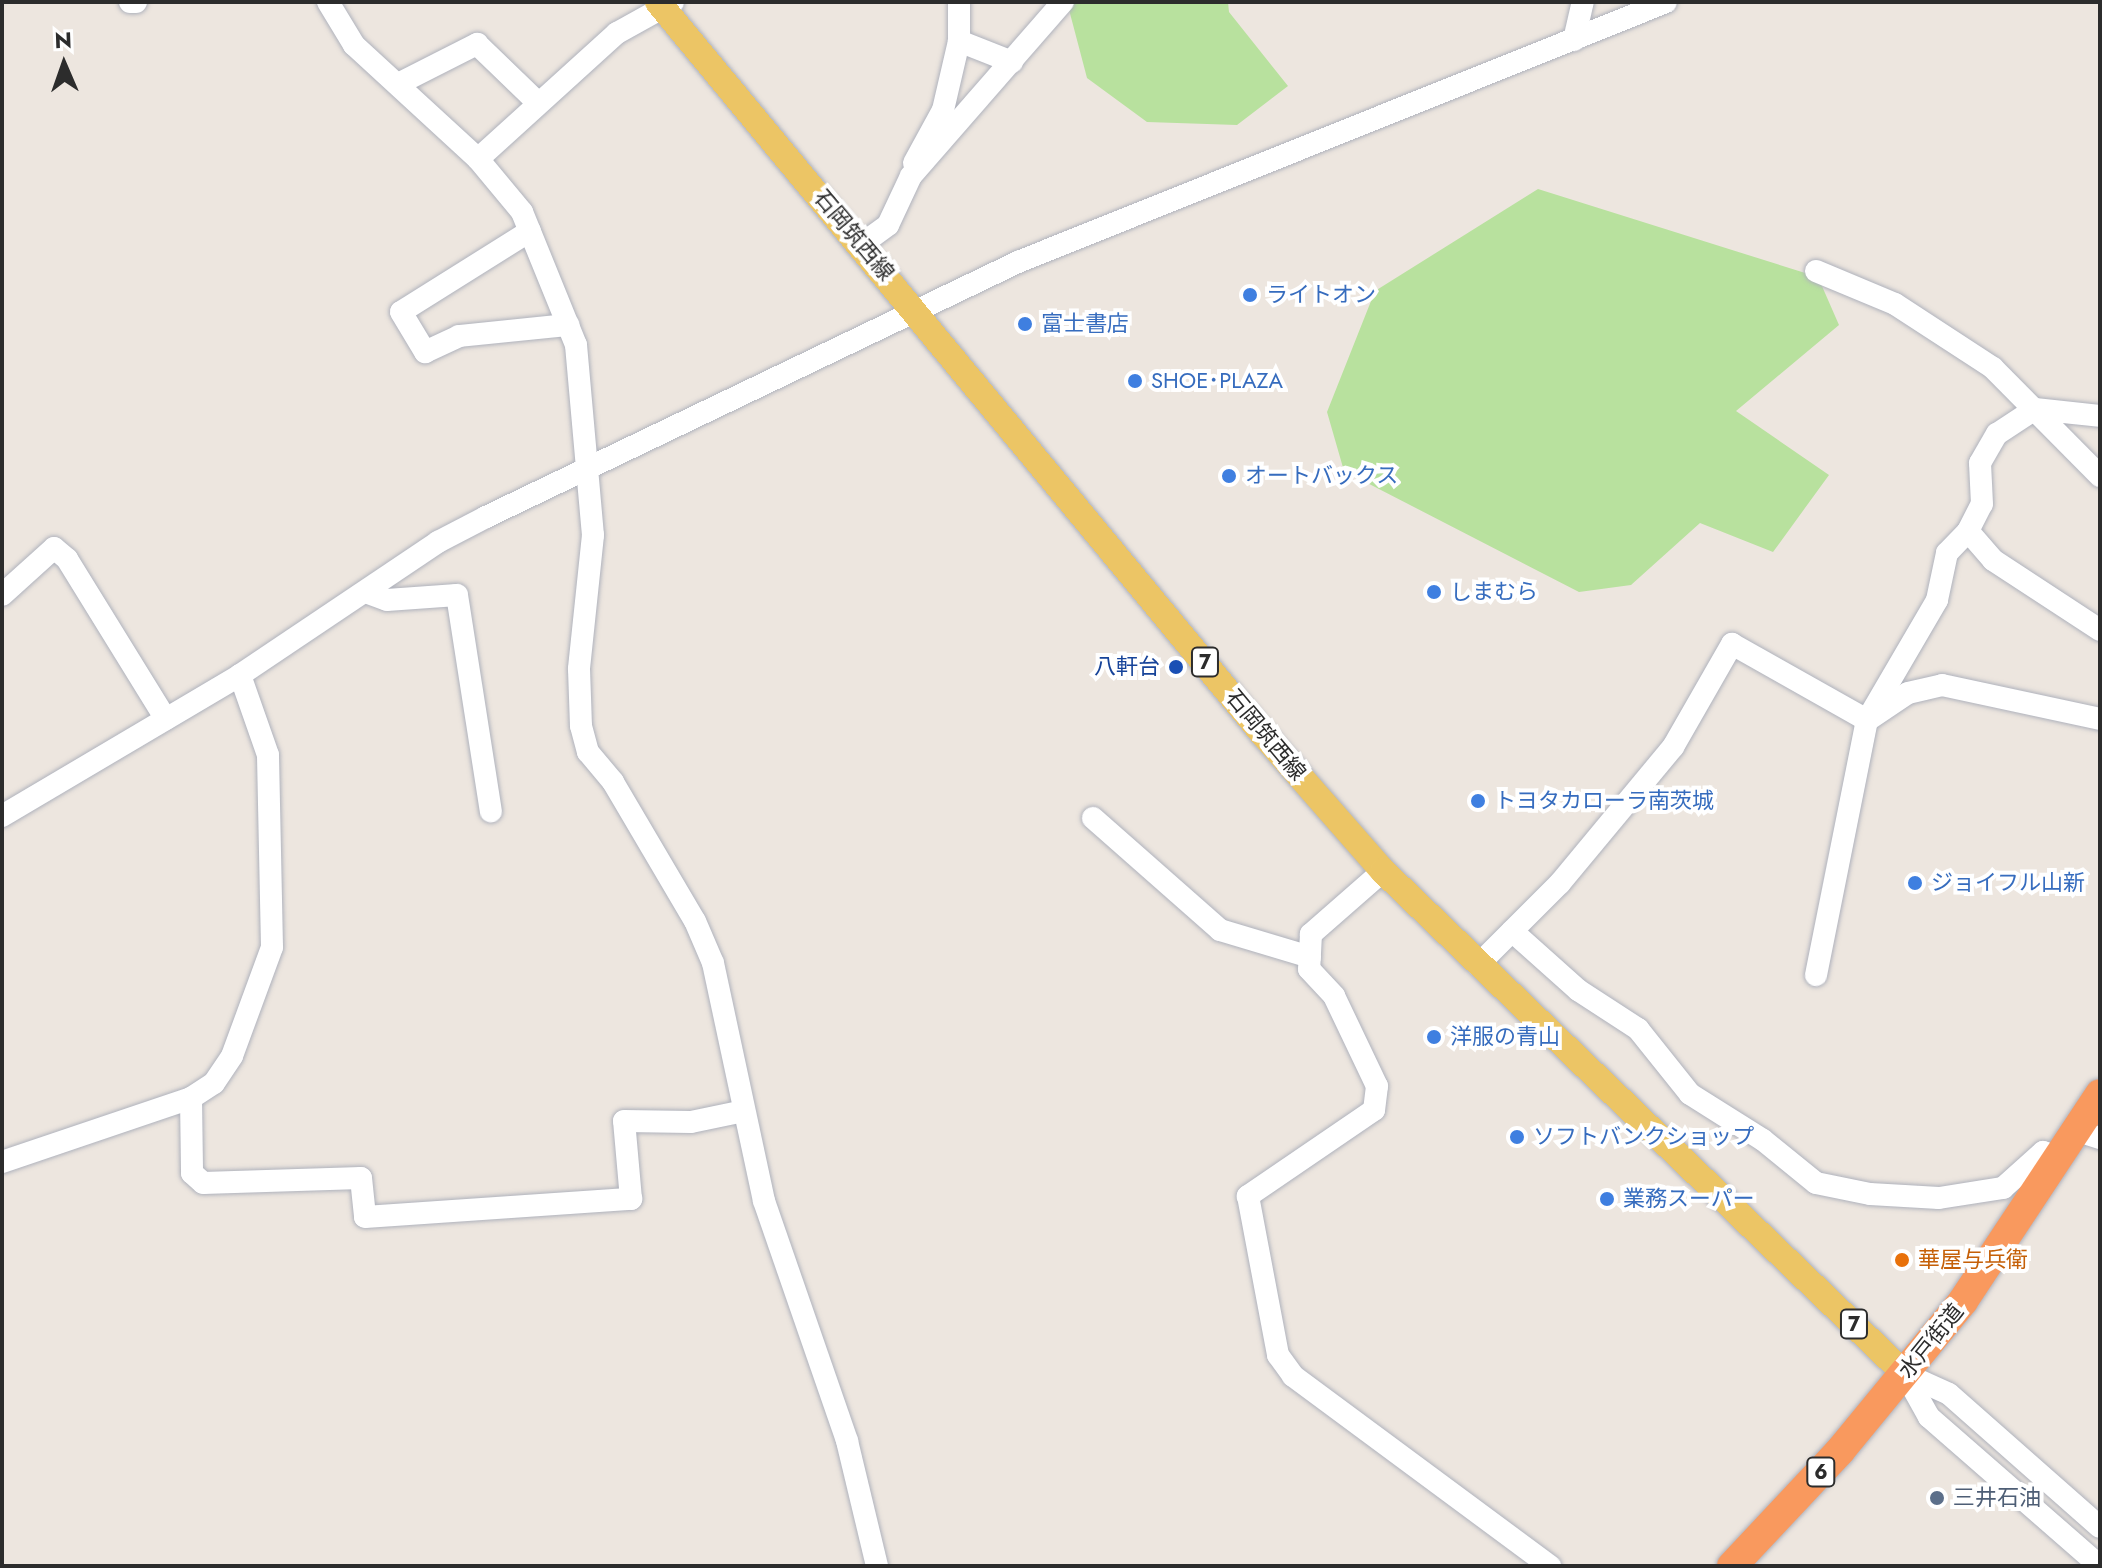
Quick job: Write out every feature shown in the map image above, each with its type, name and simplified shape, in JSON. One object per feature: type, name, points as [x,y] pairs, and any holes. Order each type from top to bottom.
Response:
[{"type":"highway","name":"水戸街道","points":[[1732,1566],[1905,1374],[1963,1301],[2061,1157],[2089,1134],[2100,1094]]},
{"type":"main road","name":"石岡筑西線","points":[[664,4],[1263,734],[1383,871],[1905,1374]]},
{"type":"street","points":[[130,2],[136,2]]},
{"type":"street","points":[[328,2],[354,45],[478,159],[522,212],[568,325],[579,371],[593,535],[579,669],[581,726],[588,752],[613,782],[706,945],[764,1201],[847,1441],[877,1566]]},
{"type":"street","points":[[862,244],[888,225],[911,176],[917,151],[943,110],[959,41],[959,2]]},
{"type":"street","points":[[911,176],[1063,2]]},
{"type":"street","points":[[1574,40],[1583,2]]},
{"type":"street","points":[[2,816],[240,675],[368,593],[438,542],[585,469],[1018,262],[1666,2]]},
{"type":"street","points":[[478,159],[617,33],[664,4]]},
{"type":"street","points":[[959,41],[1012,62]]},
{"type":"street","points":[[398,84],[477,44],[535,100]]},
{"type":"street","points":[[530,231],[401,312],[425,352],[459,336],[568,325]]},
{"type":"street","points":[[1816,271],[1895,304],[1993,368],[2100,476]]},
{"type":"street","points":[[1816,975],[1867,720],[1931,612],[1947,553],[1968,531],[1982,504],[1980,463],[1997,434],[2035,409],[2100,416]]},
{"type":"street","points":[[1968,531],[1993,560],[2100,630]]},
{"type":"street","points":[[2,595],[54,548],[67,559],[166,719]]},
{"type":"street","points":[[368,593],[387,600],[457,595],[491,811]]},
{"type":"street","points":[[1478,965],[1560,883],[1673,747],[1732,644],[1867,720]]},
{"type":"street","points":[[2,1162],[191,1098],[214,1083],[232,1056],[272,947],[268,755],[240,675]]},
{"type":"street","points":[[1867,720],[1908,693],[1942,685],[2100,719]]},
{"type":"street","points":[[1093,818],[1220,930],[1310,957]]},
{"type":"street","points":[[1383,871],[1311,934],[1309,969],[1334,996],[1377,1086],[1374,1110],[1248,1196],[1278,1355],[1293,1376],[1550,1566]]},
{"type":"street","points":[[1512,931],[1578,990],[1638,1029],[1690,1094],[1763,1140],[1816,1183],[1870,1194],[1939,1198],[2003,1188],[2043,1152],[2061,1157]]},
{"type":"street","points":[[191,1098],[192,1173],[203,1183],[361,1178],[365,1217],[631,1199],[624,1121],[691,1122],[744,1111]]},
{"type":"street","points":[[1905,1374],[1949,1394],[2100,1527]]},
{"type":"street","points":[[1905,1374],[1929,1417],[2100,1566]]},
{"type":"green space","points":[[1067,2],[1228,2],[1229,12],[1288,86],[1237,125],[1147,122],[1087,78]]},
{"type":"green space","points":[[1538,189],[1818,277],[1839,325],[1736,411],[1829,475],[1773,552],[1700,523],[1631,585],[1579,592],[1344,471],[1327,412],[1375,291]]},
{"type":"place","name":"ライトオン","points":[[1250,295]]},
{"type":"place","name":"富士書店","points":[[1025,324]]},
{"type":"place","name":"SHOE･PLAZA","points":[[1135,381]]},
{"type":"place","name":"オートバックス","points":[[1229,476]]},
{"type":"place","name":"しまむら","points":[[1434,592]]},
{"type":"place","name":"八軒台","points":[[1176,667]]},
{"type":"place","name":"トヨタカローラ南茨城","points":[[1478,801]]},
{"type":"place","name":"ジョイフル山新","points":[[1915,883]]},
{"type":"place","name":"洋服の青山","points":[[1434,1037]]},
{"type":"place","name":"ソフトバンクショップ","points":[[1517,1137]]},
{"type":"place","name":"業務スーパー","points":[[1607,1199]]},
{"type":"place","name":"華屋与兵衛","points":[[1902,1260]]},
{"type":"place","name":"三井石油","points":[[1937,1498]]}]
